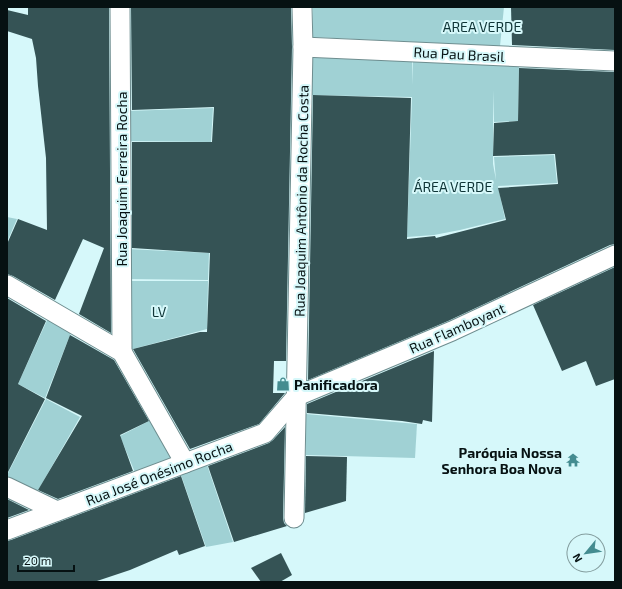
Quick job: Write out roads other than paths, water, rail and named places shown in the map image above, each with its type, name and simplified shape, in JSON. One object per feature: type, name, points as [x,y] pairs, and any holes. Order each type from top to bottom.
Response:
[{"type":"street","name":"Rua Joaquim Ferreira Rocha","points":[[120,7],[122,352]]},
{"type":"street","name":"Rua Joaquim Antônio da Rocha Costa","points":[[294,518],[304,47],[302,7]]},
{"type":"street","name":"Rua Pau Brasil","points":[[304,47],[615,61]]},
{"type":"street","name":"Rua Flamboyant","points":[[297,396],[452,331],[615,255]]},
{"type":"street","points":[[7,285],[122,352],[185,463]]},
{"type":"street","name":"Rua José Onésimo Rocha","points":[[7,530],[265,433],[297,396]]},
{"type":"street","points":[[7,487],[57,511]]},
{"type":"place","name":"Panificadora","points":[[283,384]]},
{"type":"place","name":"Paróquia Nossa Senhora Boa Nova","points":[[573,460]]},
{"type":"park label","name":"AREA VERDE","points":[[482,26]]},
{"type":"park label","name":"ÁREA VERDE","points":[[453,186]]},
{"type":"park label","name":"LV","points":[[159,311]]}]
